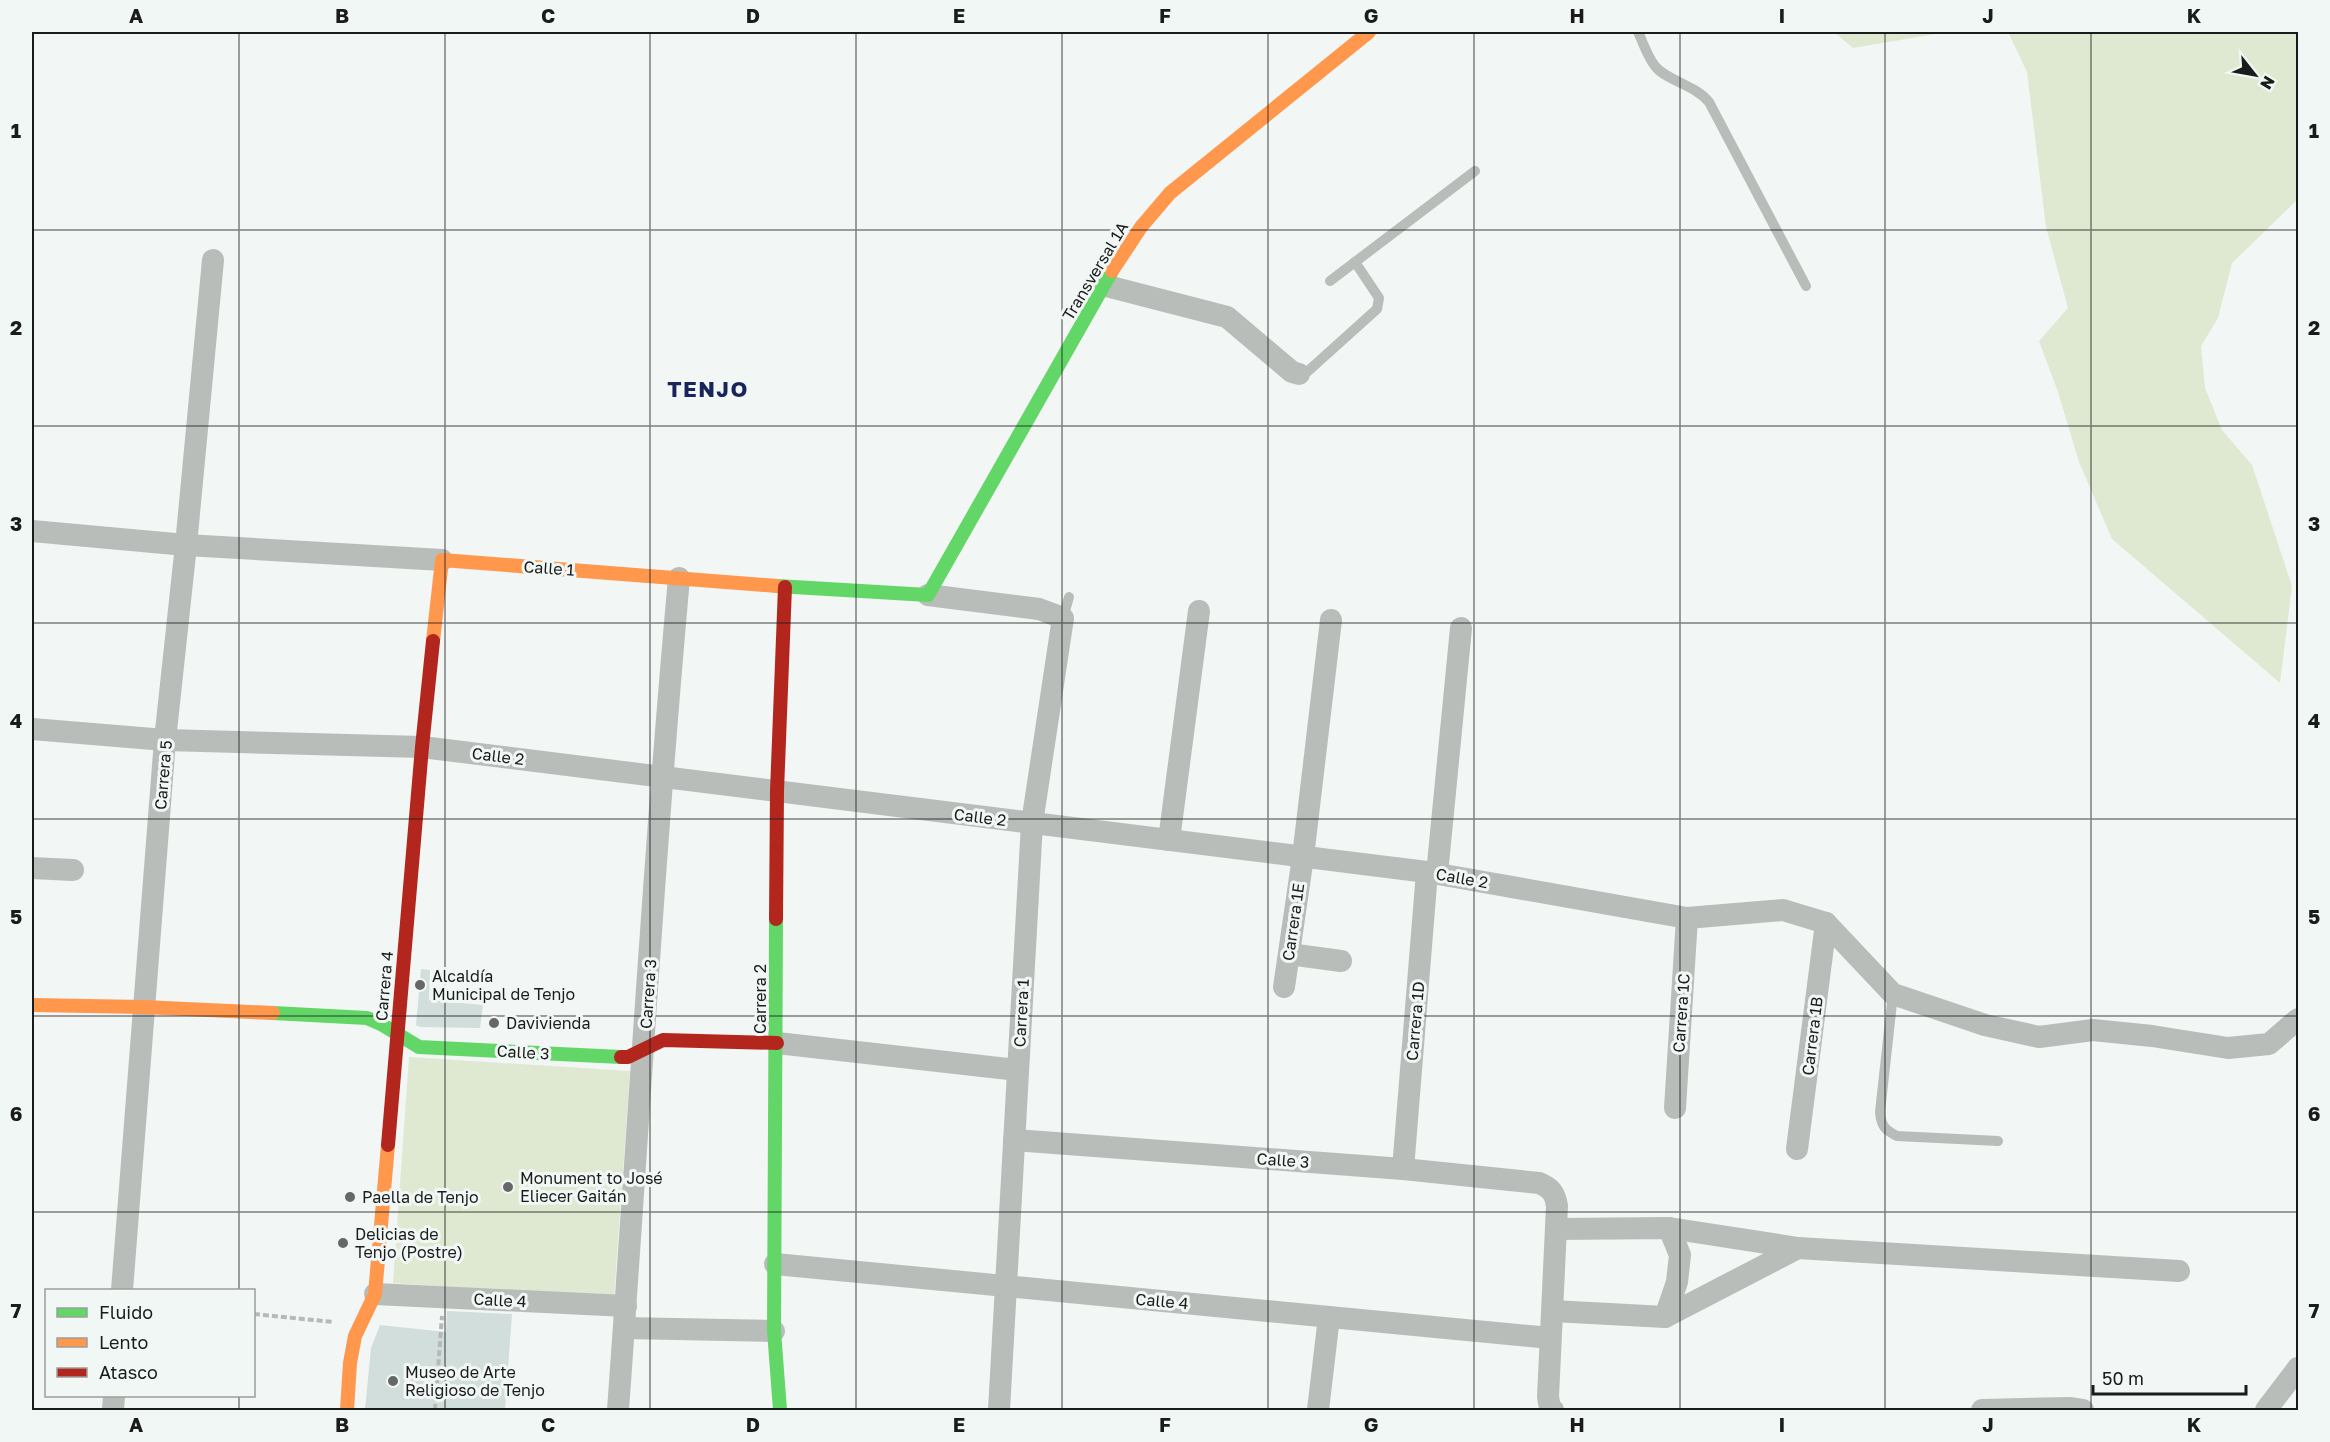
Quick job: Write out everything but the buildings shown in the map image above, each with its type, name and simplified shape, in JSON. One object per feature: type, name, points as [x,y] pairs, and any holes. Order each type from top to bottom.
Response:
[{"type":"main road","name":"Transversal 1A","points":[[928,595],[1103,285],[1141,227],[1170,192],[1369,32]]},
{"type":"main road","name":"Calle 1","points":[[442,560],[785,587],[928,595]]},
{"type":"main road","name":"Carrera 4","points":[[347,1410],[354,1338],[370,1309],[375,1294],[422,747],[442,560]]},
{"type":"main road","name":"Carrera 2","points":[[780,1410],[774,1331],[777,791],[785,587]]},
{"type":"main road","name":"Calle 3","points":[[32,1005],[143,1007],[367,1017],[377,1020],[406,1042],[419,1047],[628,1057],[663,1040],[777,1043]]},
{"type":"street","name":"Carrera 5","points":[[122,1289],[165,740],[213,260]]},
{"type":"street","points":[[1103,285],[1227,317],[1292,372],[1299,374]]},
{"type":"street","name":"Calle 1","points":[[32,531],[186,545],[442,560]]},
{"type":"street","name":"Carrera 3","points":[[618,1410],[661,777],[679,578]]},
{"type":"street","name":"Calle 1","points":[[928,595],[1039,609],[1066,608]]},
{"type":"street","name":"Carrera 1","points":[[999,1410],[1032,824],[1066,608]]},
{"type":"street","points":[[1169,840],[1199,611]]},
{"type":"street","name":"Carrera 1E","points":[[1284,987],[1303,857],[1331,620]]},
{"type":"street","name":"Carrera 1D","points":[[1403,1169],[1432,873],[1461,628]]},
{"type":"street","name":"Calle 2","points":[[32,729],[165,740],[422,747],[1432,873],[1687,918],[1783,910],[1826,923],[1893,994]]},
{"type":"street","points":[[32,868],[74,870]]},
{"type":"street","name":"Carrera 1C","points":[[1675,1108],[1687,918]]},
{"type":"street","name":"Carrera 1B","points":[[1797,1149],[1826,923]]},
{"type":"street","points":[[1289,954],[1341,961]]},
{"type":"street","points":[[1893,994],[1985,1025],[2039,1037],[2093,1030],[2152,1036],[2228,1048],[2269,1044],[2298,1019]]},
{"type":"street","name":"Calle 3","points":[[777,1043],[1018,1070]]},
{"type":"street","name":"Calle 3","points":[[1014,1140],[1403,1169],[1539,1183],[1551,1189],[1556,1196],[1556,1229]]},
{"type":"street","points":[[1665,1317],[1677,1282],[1680,1255],[1669,1228]]},
{"type":"street","points":[[1552,1410],[1548,1397],[1556,1229],[1669,1228],[1798,1248],[2179,1271]]},
{"type":"street","points":[[1553,1311],[1665,1317],[1798,1248]]},
{"type":"street","name":"Calle 4","points":[[775,1264],[1550,1338]]},
{"type":"street","name":"Calle 4","points":[[375,1294],[443,1297],[774,1331]]},
{"type":"street","points":[[1318,1410],[1329,1317]]},
{"type":"street","points":[[2266,1410],[2298,1368]]},
{"type":"street","points":[[1982,1410],[2071,1408],[2083,1410]]},
{"type":"lane","points":[[1638,32],[1655,67],[1701,92],[1709,102],[1806,286]]},
{"type":"lane","points":[[1329,281],[1475,171]]},
{"type":"lane","points":[[1299,374],[1307,372],[1377,309],[1379,298],[1354,262]]},
{"type":"lane","points":[[1893,994],[1880,1112],[1881,1124],[1887,1131],[1897,1136],[1998,1142]]},
{"type":"path","points":[[435,1410],[443,1297]]},
{"type":"path","points":[[255,1314],[360,1324]]},
{"type":"green space","points":[[1834,32],[1947,32],[1853,48]]},
{"type":"green space","points":[[2008,32],[2298,32],[2298,199],[2232,263],[2218,318],[2201,346],[2205,388],[2222,430],[2252,465],[2292,586],[2280,683],[2112,539],[2079,462],[2058,392],[2039,341],[2068,308],[2046,227],[2027,72]]},
{"type":"green space","points":[[409,1057],[630,1071],[614,1298],[393,1283]]},
{"type":"traffic: fast","points":[[777,586],[928,595],[1112,271]]},
{"type":"traffic: fast","points":[[776,919],[774,1331],[780,1410]]},
{"type":"traffic: fast","points":[[273,1013],[367,1018],[419,1047],[621,1057]]},
{"type":"traffic: slow","points":[[1112,271],[1141,227],[1170,193],[1369,32]]},
{"type":"traffic: slow","points":[[433,641],[442,560],[777,586]]},
{"type":"traffic: slow","points":[[32,1005],[273,1013]]},
{"type":"traffic: slow","points":[[347,1410],[350,1363],[355,1336],[375,1294],[388,1145]]},
{"type":"traffic: jam","points":[[776,919],[777,791],[785,587]]},
{"type":"traffic: jam","points":[[388,1145],[433,641]]},
{"type":"traffic: jam","points":[[621,1057],[628,1057],[663,1040],[777,1043]]},
{"type":"place","name":"Alcaldía Municipal de Tenjo","points":[[420,985]]},
{"type":"place","name":"Davivienda","points":[[494,1023]]},
{"type":"place","name":"Monument to José Eliecer Gaitán","points":[[508,1187]]},
{"type":"place","name":"Paella de Tenjo","points":[[350,1197]]},
{"type":"place","name":"Delicias de Tenjo (Postre)","points":[[343,1243]]},
{"type":"place","name":"Museo de Arte Religioso de Tenjo","points":[[393,1381]]},
{"type":"district","name":"TENJO","points":[[708,388]]}]
